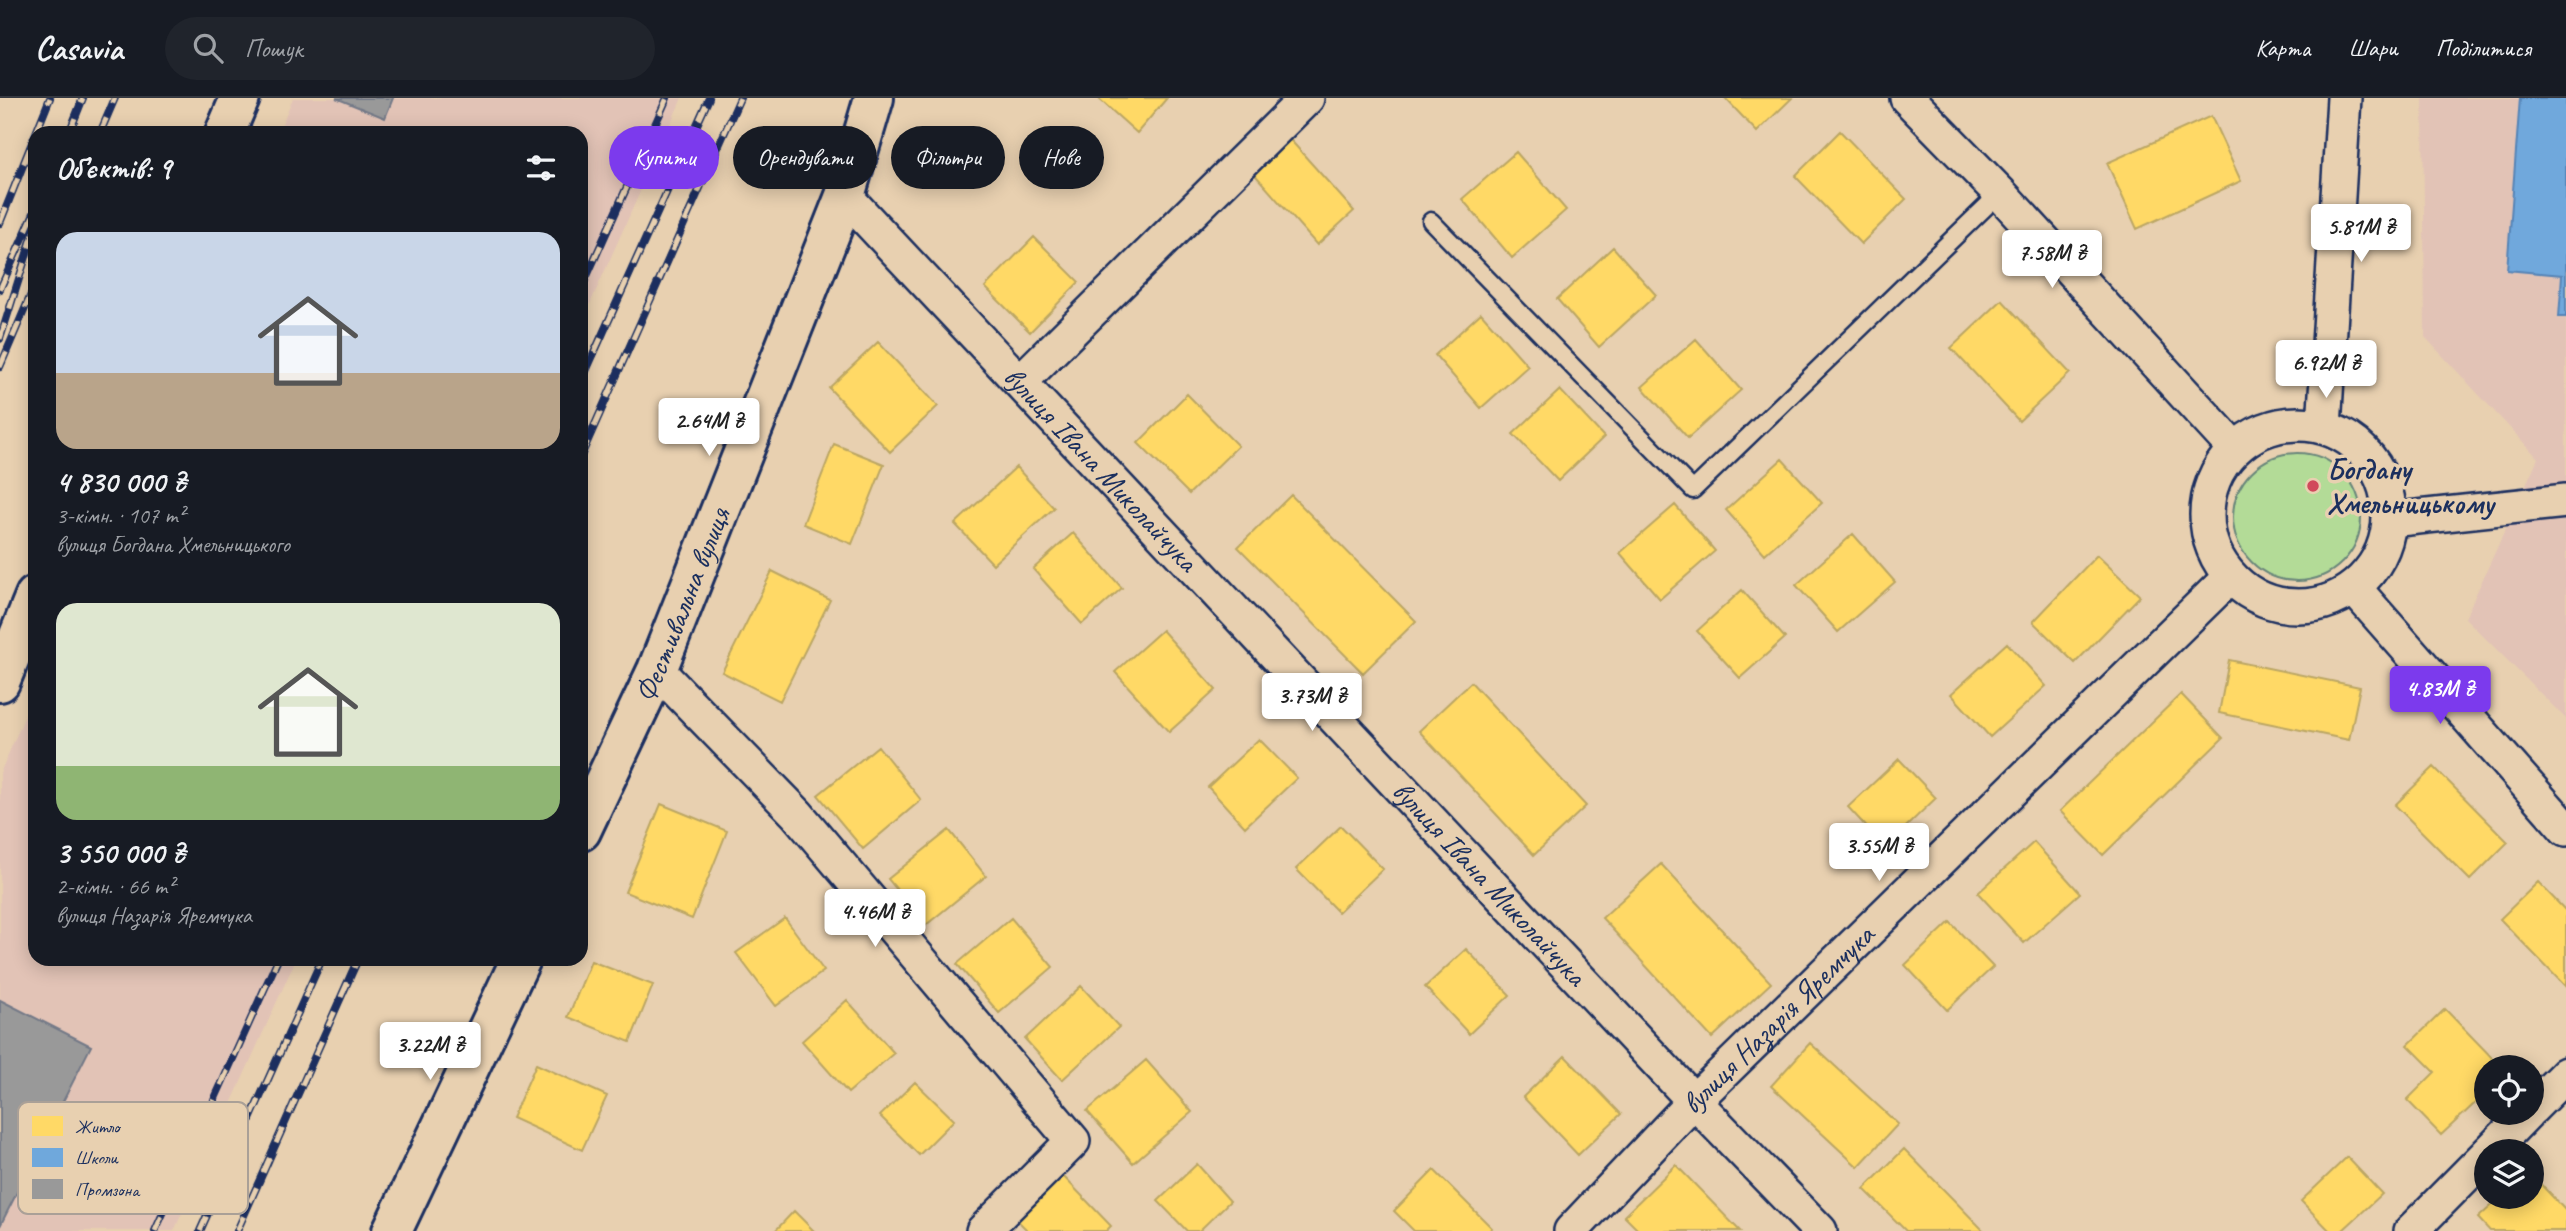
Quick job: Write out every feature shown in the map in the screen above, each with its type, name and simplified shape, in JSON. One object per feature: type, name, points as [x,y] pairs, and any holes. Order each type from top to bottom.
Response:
[{"type":"main road","points":[[228,126],[240,98]]},
{"type":"main road","name":"Фестивальна вулиця","points":[[588,816],[657,670],[845,196],[874,98]]},
{"type":"main road","points":[[0,682],[28,613]]},
{"type":"main road","points":[[392,1231],[518,966]]},
{"type":"street","points":[[1020,382],[1307,98]]},
{"type":"street","points":[[1907,98],[2000,193],[2234,448]]},
{"type":"street","points":[[2324,427],[2344,98]]},
{"type":"street","name":"вулиця Івана Миколайчука","points":[[845,196],[1694,1101],[1820,1231]]},
{"type":"street","points":[[2292,423],[2324,427],[2351,441],[2372,463],[2386,489],[2390,520],[2385,546],[2372,569],[2354,588],[2330,601],[2303,607],[2276,605],[2251,594],[2230,577],[2214,553],[2207,516],[2207,498],[2217,471],[2234,448],[2261,431],[2292,423]]},
{"type":"street","points":[[2390,520],[2566,500]]},
{"type":"street","name":"вулиця Назарія Яремчука","points":[[1571,1231],[1694,1101],[2230,577]]},
{"type":"street","points":[[2354,588],[2566,829]]},
{"type":"street","points":[[657,670],[797,814],[1073,1141],[983,1231]]},
{"type":"street","points":[[2544,1096],[2566,1074]]},
{"type":"street","points":[[2502,1139],[2515,1125]]},
{"type":"street","points":[[2411,1231],[2474,1167]]},
{"type":"lane","points":[[1431,221],[1693,490],[2000,193]]},
{"type":"shaded area","points":[[293,98],[682,98],[669,126],[609,126],[609,189],[641,189],[588,308],[588,126],[281,126]]},
{"type":"shaded area","points":[[2423,98],[2566,98],[2566,719],[2465,618],[2538,458],[2425,337]]},
{"type":"shaded area","points":[[28,709],[28,966],[293,966],[232,1102],[18,1102],[18,1214],[182,1214],[174,1231],[0,1231],[0,773]]},
{"type":"green space","points":[[2297,453],[2321,458],[2342,472],[2356,493],[2361,517],[2356,541],[2342,562],[2321,576],[2297,581],[2273,576],[2252,562],[2238,541],[2233,517],[2238,493],[2252,472],[2273,458]]},
{"type":"building: Житло","points":[[1098,98],[1167,98],[1137,133]]},
{"type":"building: Житло","points":[[1725,98],[1792,98],[1757,132]]},
{"type":"building: Житло","points":[[2211,116],[2241,181],[2137,229],[2107,163]]},
{"type":"building: Житло","points":[[1840,131],[1906,199],[1861,244],[1795,176]]},
{"type":"building: Житло","points":[[1286,135],[1354,211],[1317,245],[1249,168]]},
{"type":"building: Житло","points":[[1516,152],[1566,210],[1512,258],[1462,199]]},
{"type":"building: Житло","points":[[1034,237],[1079,282],[1030,332],[985,287]]},
{"type":"building: Житло","points":[[1613,247],[1656,295],[1599,347],[1557,299]]},
{"type":"building: Житло","points":[[2002,300],[2070,373],[2019,421],[1951,348]]},
{"type":"building: Житло","points":[[1481,313],[1528,366],[1481,408],[1435,355]]},
{"type":"building: Житло","points":[[1696,339],[1741,390],[1688,438],[1642,387]]},
{"type":"building: Житло","points":[[878,342],[938,406],[890,452],[829,388]]},
{"type":"building: Житло","points":[[1560,390],[1604,437],[1558,481],[1513,434]]},
{"type":"building: Житло","points":[[1187,394],[1238,446],[1189,494],[1138,443]]},
{"type":"building: Житло","points":[[834,444],[884,464],[852,544],[803,524]]},
{"type":"building: Житло","points":[[1782,459],[1822,503],[1765,554],[1726,510]]},
{"type":"building: Житло","points":[[1016,467],[1054,508],[993,564],[955,524]]},
{"type":"building: Житло","points":[[1291,495],[1416,621],[1363,673],[1238,547]]},
{"type":"building: Житло","points":[[1675,505],[1715,551],[1660,599],[1620,553]]},
{"type":"building: Житло","points":[[1073,533],[1122,588],[1082,624],[1033,569]]},
{"type":"building: Житло","points":[[1853,534],[1895,582],[1838,632],[1796,585]]},
{"type":"building: Житло","points":[[2097,555],[2140,596],[2075,663],[2033,622]]},
{"type":"building: Житло","points":[[772,571],[830,600],[780,701],[722,672]]},
{"type":"building: Житло","points":[[1742,590],[1785,638],[1740,678],[1697,631]]},
{"type":"building: Житло","points":[[1162,630],[1216,690],[1169,732],[1115,672]]},
{"type":"building: Житло","points":[[2007,643],[2046,686],[1990,737],[1951,694]]},
{"type":"building: Житло","points":[[2229,660],[2360,687],[2349,740],[2219,713]]},
{"type":"building: Житло","points":[[1471,682],[1586,806],[1534,855],[1419,731]]},
{"type":"building: Житло","points":[[2181,694],[2223,738],[2103,855],[2060,811]]},
{"type":"building: Житло","points":[[1259,739],[1297,778],[1245,827],[1208,787]]},
{"type":"building: Житло","points":[[878,746],[921,800],[863,849],[818,795]]},
{"type":"building: Житло","points":[[1899,759],[1936,798],[1885,847],[1848,807]]},
{"type":"building: Житло","points":[[2434,767],[2508,842],[2470,880],[2395,805]]},
{"type":"building: Житло","points":[[661,804],[727,831],[692,919],[625,892]]},
{"type":"building: Житло","points":[[1341,826],[1383,869],[1338,912],[1296,869]]},
{"type":"building: Житло","points":[[949,830],[986,876],[926,925],[888,879]]},
{"type":"building: Житло","points":[[2034,842],[2080,893],[2024,943],[1978,893]]},
{"type":"building: Житло","points":[[1661,864],[1771,983],[1712,1038],[1602,918]]},
{"type":"building: Житло","points":[[2538,882],[2566,911],[2566,987],[2500,919]]},
{"type":"building: Житло","points":[[785,918],[824,971],[776,1006],[736,953]]},
{"type":"building: Житло","points":[[1011,918],[1053,967],[999,1013],[957,964]]},
{"type":"building: Житло","points":[[1950,922],[1993,967],[1947,1010],[1905,965]]},
{"type":"building: Житло","points":[[1466,949],[1510,995],[1469,1034],[1425,987]]},
{"type":"building: Житло","points":[[591,961],[653,985],[630,1042],[568,1017]]},
{"type":"building: Житло","points":[[1081,986],[1119,1027],[1062,1080],[1025,1039]]},
{"type":"building: Житло","points":[[847,1000],[894,1053],[848,1093],[802,1041]]},
{"type":"building: Житло","points":[[2445,1009],[2489,1055],[2474,1055],[2474,1104],[2441,1135],[2407,1100],[2435,1072],[2408,1045]]},
{"type":"building: Житло","points":[[1810,1043],[1898,1124],[1858,1167],[1771,1086]]},
{"type":"building: Житло","points":[[1565,1056],[1621,1114],[1578,1155],[1523,1097]]},
{"type":"building: Житло","points":[[1146,1060],[1192,1112],[1133,1163],[1087,1111]]},
{"type":"building: Житло","points":[[536,1064],[607,1096],[582,1150],[512,1118]]},
{"type":"building: Житло","points":[[915,1082],[954,1120],[919,1155],[880,1116]]},
{"type":"building: Житло","points":[[1904,1149],[1984,1231],[1906,1231],[1864,1189]]},
{"type":"building: Житло","points":[[2347,1157],[2382,1194],[2342,1231],[2330,1231],[2301,1201]]},
{"type":"building: Житло","points":[[1197,1164],[1230,1201],[1199,1231],[1187,1231],[1158,1201]]},
{"type":"building: Житло","points":[[1676,1165],[1740,1231],[1639,1231],[1624,1216]]},
{"type":"building: Житло","points":[[1434,1170],[1492,1228],[1489,1231],[1414,1231],[1394,1211]]},
{"type":"building: Житло","points":[[1061,1174],[1111,1226],[1106,1231],[1028,1231],[1016,1219]]},
{"type":"building: Житло","points":[[2544,1188],[2566,1211],[2566,1231],[2490,1231],[2478,1218],[2488,1209],[2544,1209]]},
{"type":"building: Житло","points":[[794,1211],[814,1231],[775,1231]]},
{"type":"building: Школи","points":[[2520,98],[2566,98],[2566,317],[2559,317],[2562,275],[2507,270]]},
{"type":"building: Промзона","points":[[336,98],[393,98],[385,118]]},
{"type":"building: Промзона","points":[[0,1000],[91,1046],[63,1102],[18,1102],[18,1190],[0,1226]]},
{"type":"railway","points":[[39,126],[50,98]]},
{"type":"railway","points":[[72,126],[83,98]]},
{"type":"railway","points":[[103,126],[115,98]]},
{"type":"railway","points":[[588,273],[667,98]]},
{"type":"railway","points":[[588,366],[709,98]]},
{"type":"railway","points":[[588,440],[740,98]]},
{"type":"railway","points":[[0,223],[28,153]]},
{"type":"railway","points":[[0,289],[28,227]]},
{"type":"railway","points":[[0,339],[28,250]]},
{"type":"railway","points":[[0,367],[28,301]]},
{"type":"railway","points":[[213,1102],[275,966]]},
{"type":"railway","points":[[248,1124],[319,966]]},
{"type":"railway","points":[[248,1206],[355,966]]},
{"type":"railway","points":[[155,1231],[163,1214]]},
{"type":"railway","points":[[200,1231],[208,1214]]},
{"type":"railway","points":[[237,1231],[245,1214]]},
{"type":"place","name":"Богдану Хмельницькому","points":[[2313,486]]}]
